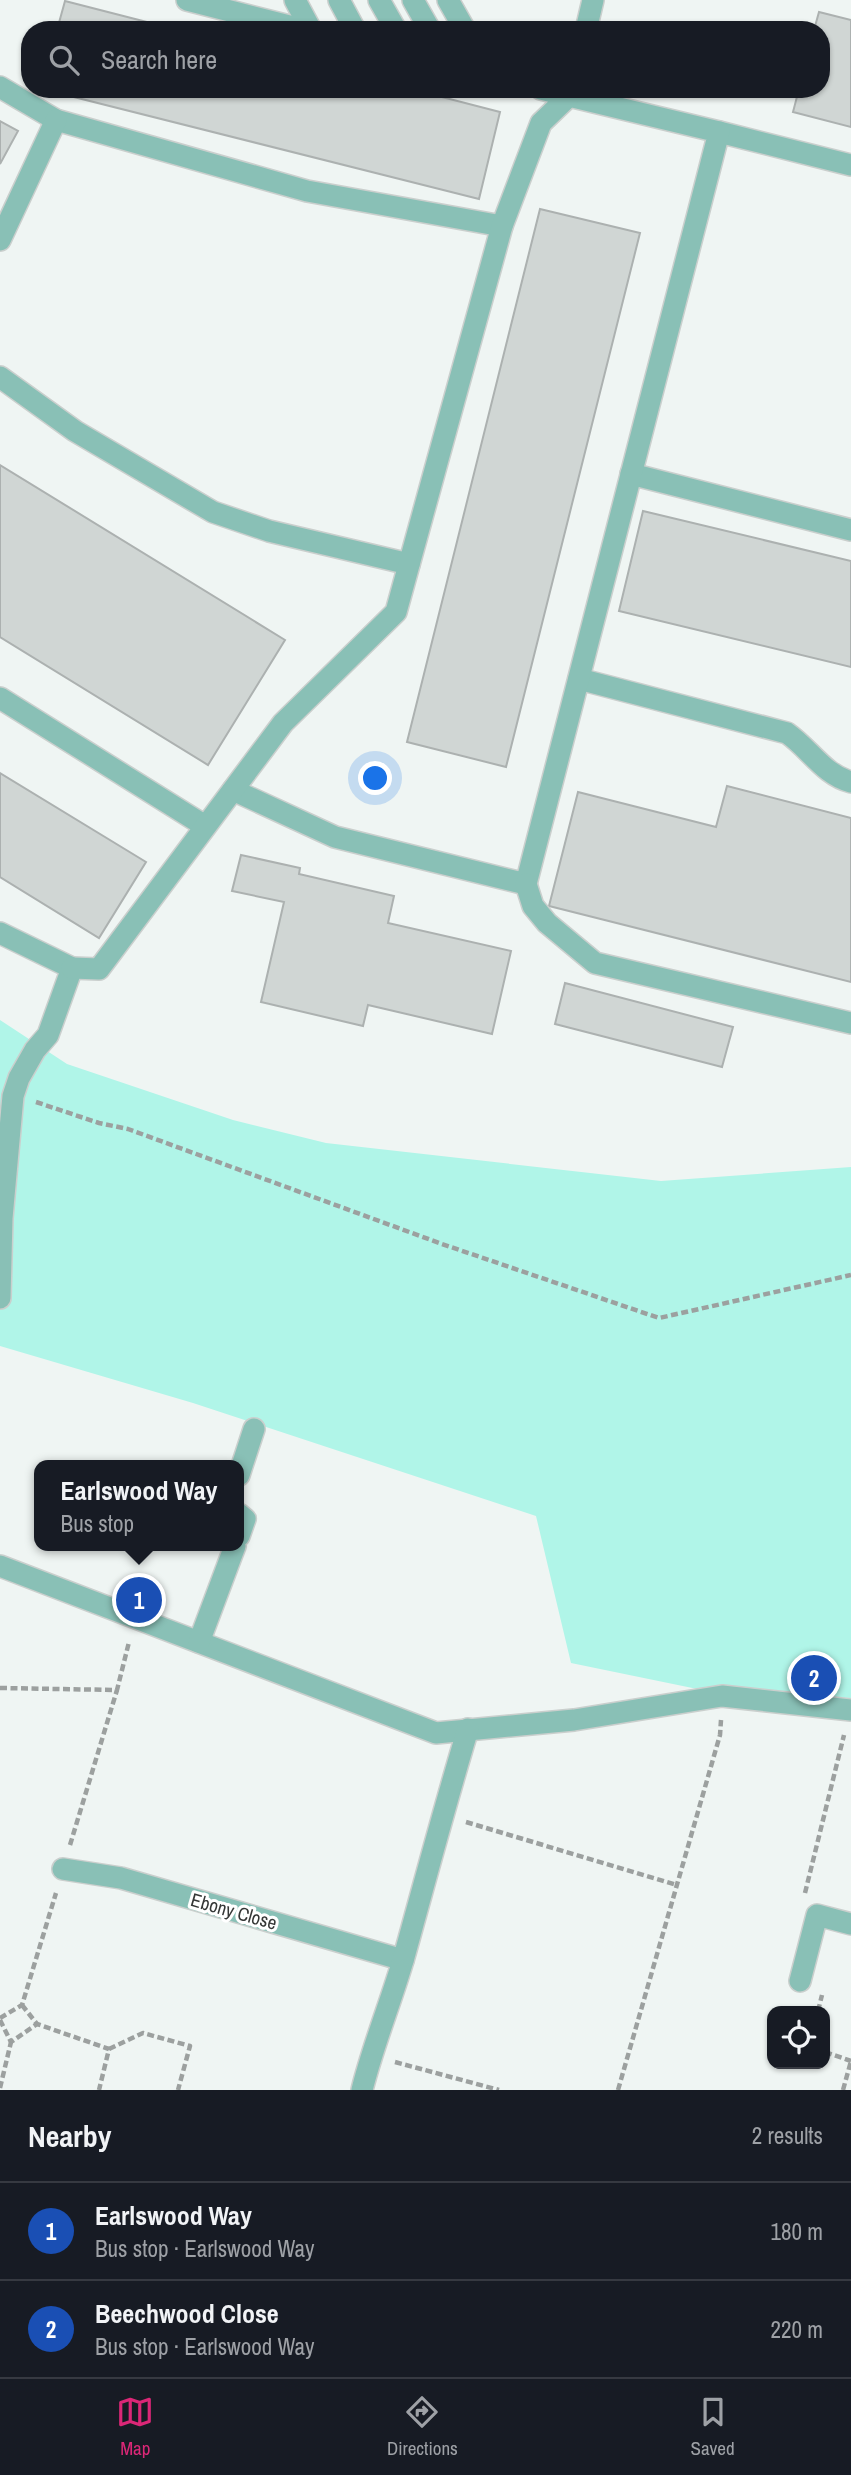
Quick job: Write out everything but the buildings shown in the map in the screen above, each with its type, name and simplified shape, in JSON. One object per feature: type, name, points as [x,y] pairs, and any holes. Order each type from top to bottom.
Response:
[{"type":"street","points":[[187,0],[270,21]]},
{"type":"street","points":[[295,0],[306,21]]},
{"type":"street","points":[[339,0],[350,21]]},
{"type":"street","points":[[379,0],[391,21]]},
{"type":"street","points":[[413,0],[425,21]]},
{"type":"street","points":[[448,0],[459,21]]},
{"type":"street","points":[[588,21],[593,0]]},
{"type":"street","points":[[0,87],[56,120],[307,191],[502,226]]},
{"type":"street","points":[[0,933],[72,968],[99,969],[283,723],[396,612],[502,226],[541,123],[564,98]]},
{"type":"street","points":[[588,98],[851,165]]},
{"type":"street","points":[[0,240],[56,120]]},
{"type":"street","points":[[719,132],[526,884],[533,906],[547,923],[594,963],[851,1023]]},
{"type":"street","points":[[0,377],[75,431],[213,512],[269,531],[409,564]]},
{"type":"street","points":[[631,474],[851,530]]},
{"type":"street","points":[[579,679],[787,733],[802,743],[826,770],[851,782]]},
{"type":"street","points":[[0,698],[205,826]]},
{"type":"street","points":[[233,790],[335,836],[526,884]]},
{"type":"street","points":[[0,1298],[2,1218],[13,1096],[19,1078],[48,1035],[72,968]]},
{"type":"street","points":[[244,1460],[254,1429]]},
{"type":"street","points":[[199,1642],[233,1551]]},
{"type":"street","points":[[0,1566],[436,1733],[574,1720],[722,1696],[851,1710]]},
{"type":"street","points":[[362,2090],[403,1960],[441,1816],[468,1729]]},
{"type":"street","name":"Ebony Close","points":[[63,1870],[121,1878],[403,1960]]},
{"type":"street","points":[[800,1981],[817,1915],[851,1924]]},
{"type":"path","points":[[13,1096],[99,1123],[128,1129],[429,1239],[659,1318],[851,1275]]},
{"type":"path","points":[[0,2088],[11,2042],[0,2019],[22,2005],[117,1690],[135,1618]]},
{"type":"path","points":[[0,1688],[117,1690]]},
{"type":"path","points":[[618,2090],[720,1735],[722,1696]]},
{"type":"path","points":[[817,1915],[805,1893],[851,1710]]},
{"type":"path","points":[[441,1816],[677,1885]]},
{"type":"path","points":[[22,2005],[37,2024],[109,2049],[143,2033],[190,2046],[178,2090]]},
{"type":"path","points":[[11,2042],[37,2024]]},
{"type":"path","points":[[99,2090],[109,2049]]},
{"type":"path","points":[[830,2054],[851,2061],[843,2090]]},
{"type":"path","points":[[371,2055],[499,2090]]},
{"type":"green space","points":[[0,1020],[67,1064],[233,1120],[326,1143],[661,1181],[851,1167],[851,1698],[707,1691],[571,1663],[536,1516],[193,1403],[0,1346]]},
{"type":"place","name":"Earlswood Way","points":[[139,1600]]},
{"type":"place","name":"Beechwood Close","points":[[814,1678]]}]
